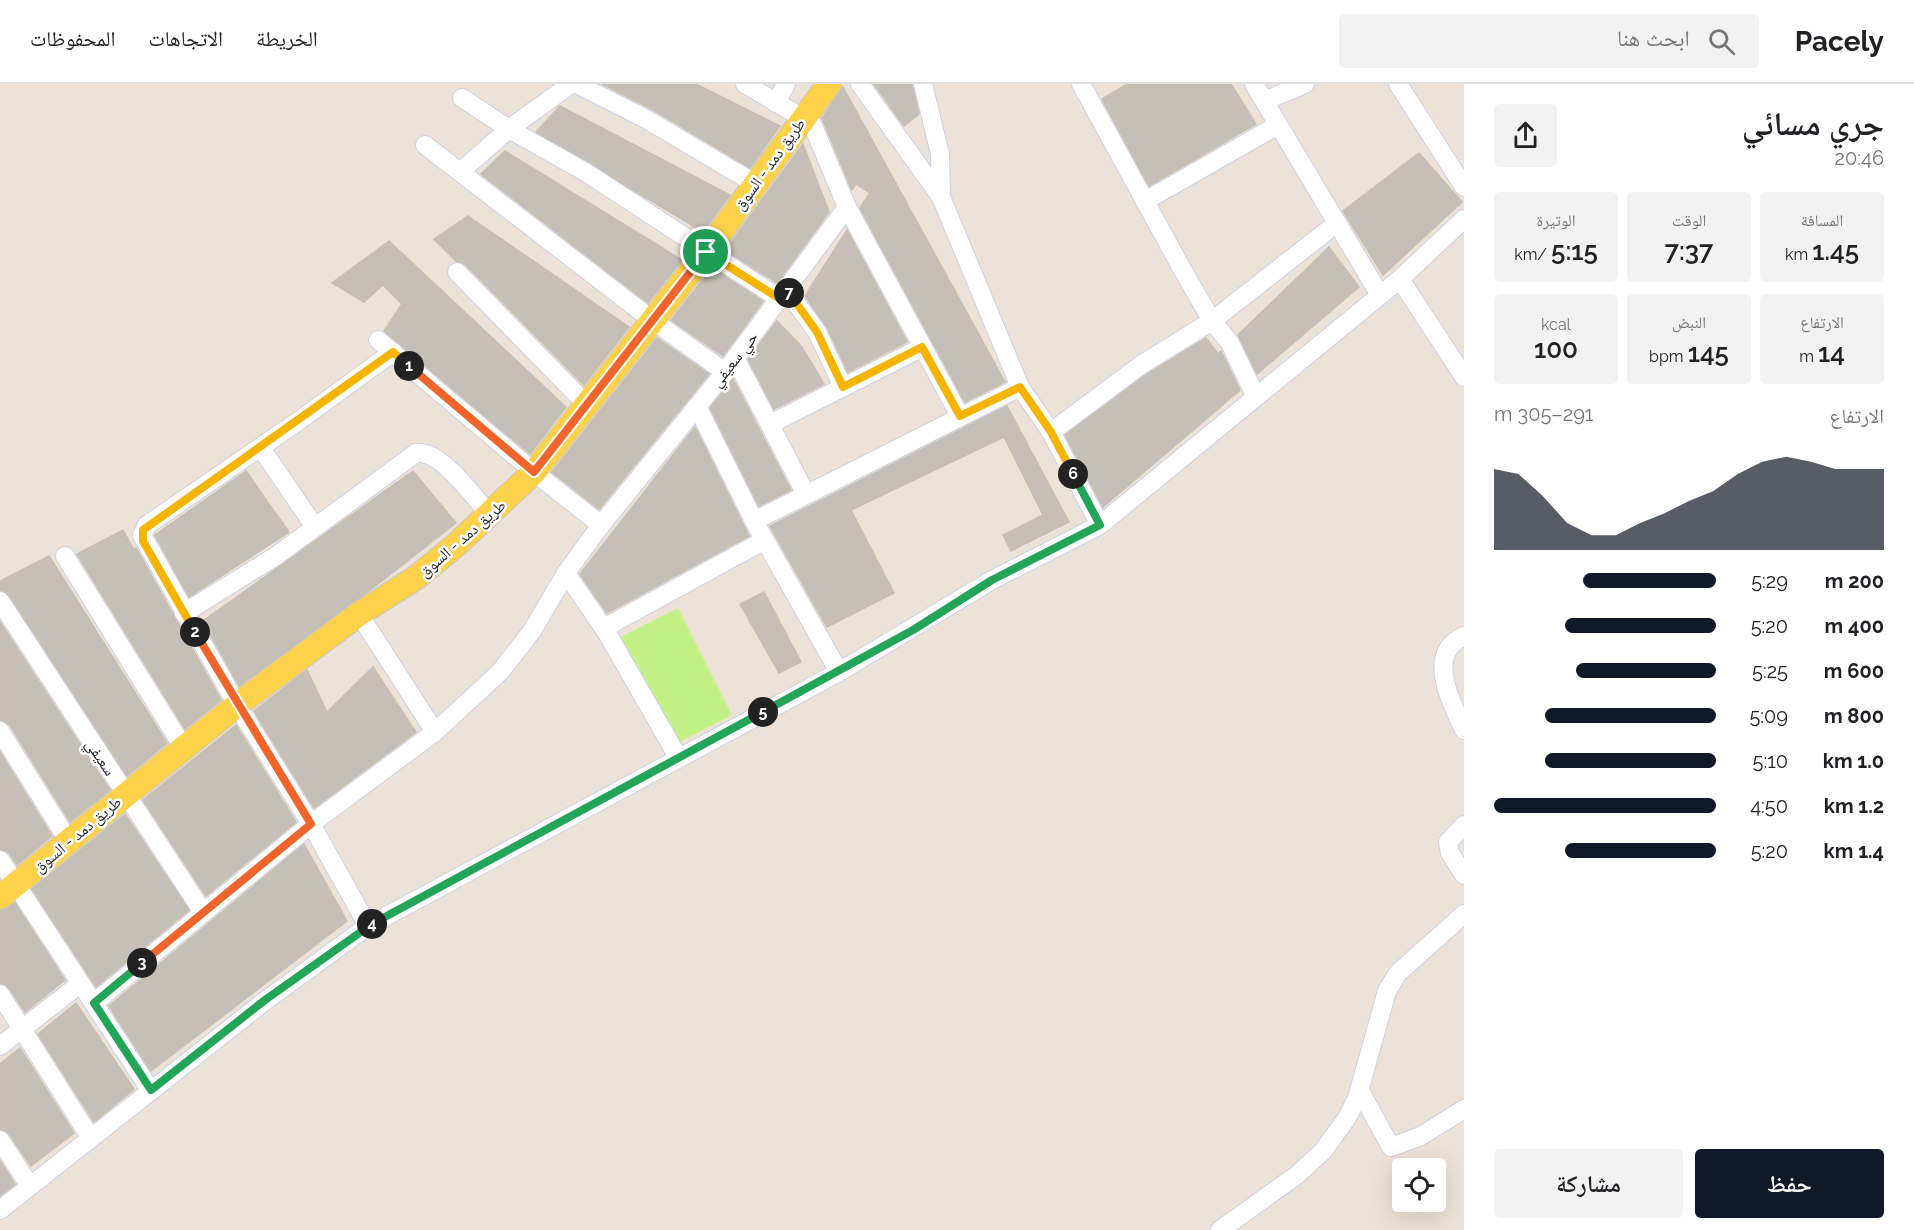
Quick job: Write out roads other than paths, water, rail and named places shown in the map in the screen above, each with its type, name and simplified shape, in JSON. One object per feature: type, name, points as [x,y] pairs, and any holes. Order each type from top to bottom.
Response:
[{"type":"main road","name":"طريق دمد - السوق","points":[[8,891],[125,793],[237,705],[359,614],[417,577],[534,472],[706,252],[754,183],[829,84]]},
{"type":"street","points":[[459,172],[509,129],[571,84]]},
{"type":"street","points":[[577,84],[646,119],[754,183]]},
{"type":"street","points":[[745,84],[776,103],[805,115],[847,207],[960,416]]},
{"type":"street","points":[[776,103],[786,84]]},
{"type":"street","points":[[860,84],[941,197],[1020,387],[1051,432],[1100,525]]},
{"type":"street","points":[[923,84],[940,154],[941,197]]},
{"type":"street","points":[[1254,84],[1380,295]]},
{"type":"street","points":[[1264,101],[1305,84]]},
{"type":"street","points":[[1398,84],[1464,187]]},
{"type":"street","points":[[1088,86],[1145,201],[1212,321],[1230,343],[1255,395]]},
{"type":"street","points":[[462,98],[509,129],[587,173],[706,252],[784,295],[817,332],[843,387]]},
{"type":"street","points":[[1145,201],[1278,125]]},
{"type":"street","points":[[424,145],[652,320],[730,365],[770,424],[806,494]]},
{"type":"street","name":"حي سعيفي","points":[[94,1003],[311,824],[435,732],[500,672],[532,630],[567,573],[601,525],[730,365],[847,207]]},
{"type":"street","points":[[0,1210],[265,1000],[368,926],[839,672],[992,580],[1100,525],[1154,483],[1255,395],[1400,279],[1464,219]]},
{"type":"street","points":[[1051,432],[1141,365],[1212,321],[1337,223]]},
{"type":"street","points":[[457,272],[586,404]]},
{"type":"street","points":[[1400,279],[1459,355],[1464,377]]},
{"type":"street","points":[[378,340],[534,472],[601,525]]},
{"type":"street","points":[[770,424],[922,347]]},
{"type":"street","points":[[368,926],[311,824],[237,705],[143,541],[143,530],[393,352]]},
{"type":"street","points":[[754,520],[1020,387]]},
{"type":"street","points":[[697,406],[754,520],[839,672]]},
{"type":"street","points":[[261,448],[315,527]]},
{"type":"street","points":[[184,613],[276,556],[410,457],[422,452],[444,464],[489,514]]},
{"type":"street","points":[[604,627],[765,540]]},
{"type":"street","points":[[65,556],[183,747]]},
{"type":"street","points":[[567,573],[604,627],[678,757]]},
{"type":"street","name":"سعيفي","points":[[0,602],[203,912]]},
{"type":"street","points":[[359,614],[435,732]]},
{"type":"street","points":[[1464,636],[1450,646],[1444,664],[1445,683],[1464,730]]},
{"type":"street","points":[[0,731],[68,840]]},
{"type":"street","points":[[1464,825],[1448,842],[1450,853],[1464,875]]},
{"type":"street","points":[[0,860],[8,891],[94,1003],[151,1090]]},
{"type":"street","points":[[1220,1230],[1297,1174],[1323,1151],[1347,1118],[1360,1091],[1387,991],[1398,973],[1464,914]]},
{"type":"street","points":[[0,1046],[80,984]]},
{"type":"street","points":[[0,994],[90,1137]]},
{"type":"street","points":[[1360,1091],[1391,1147],[1421,1136],[1464,1109]]},
{"type":"street","points":[[0,1140],[30,1186]]}]
